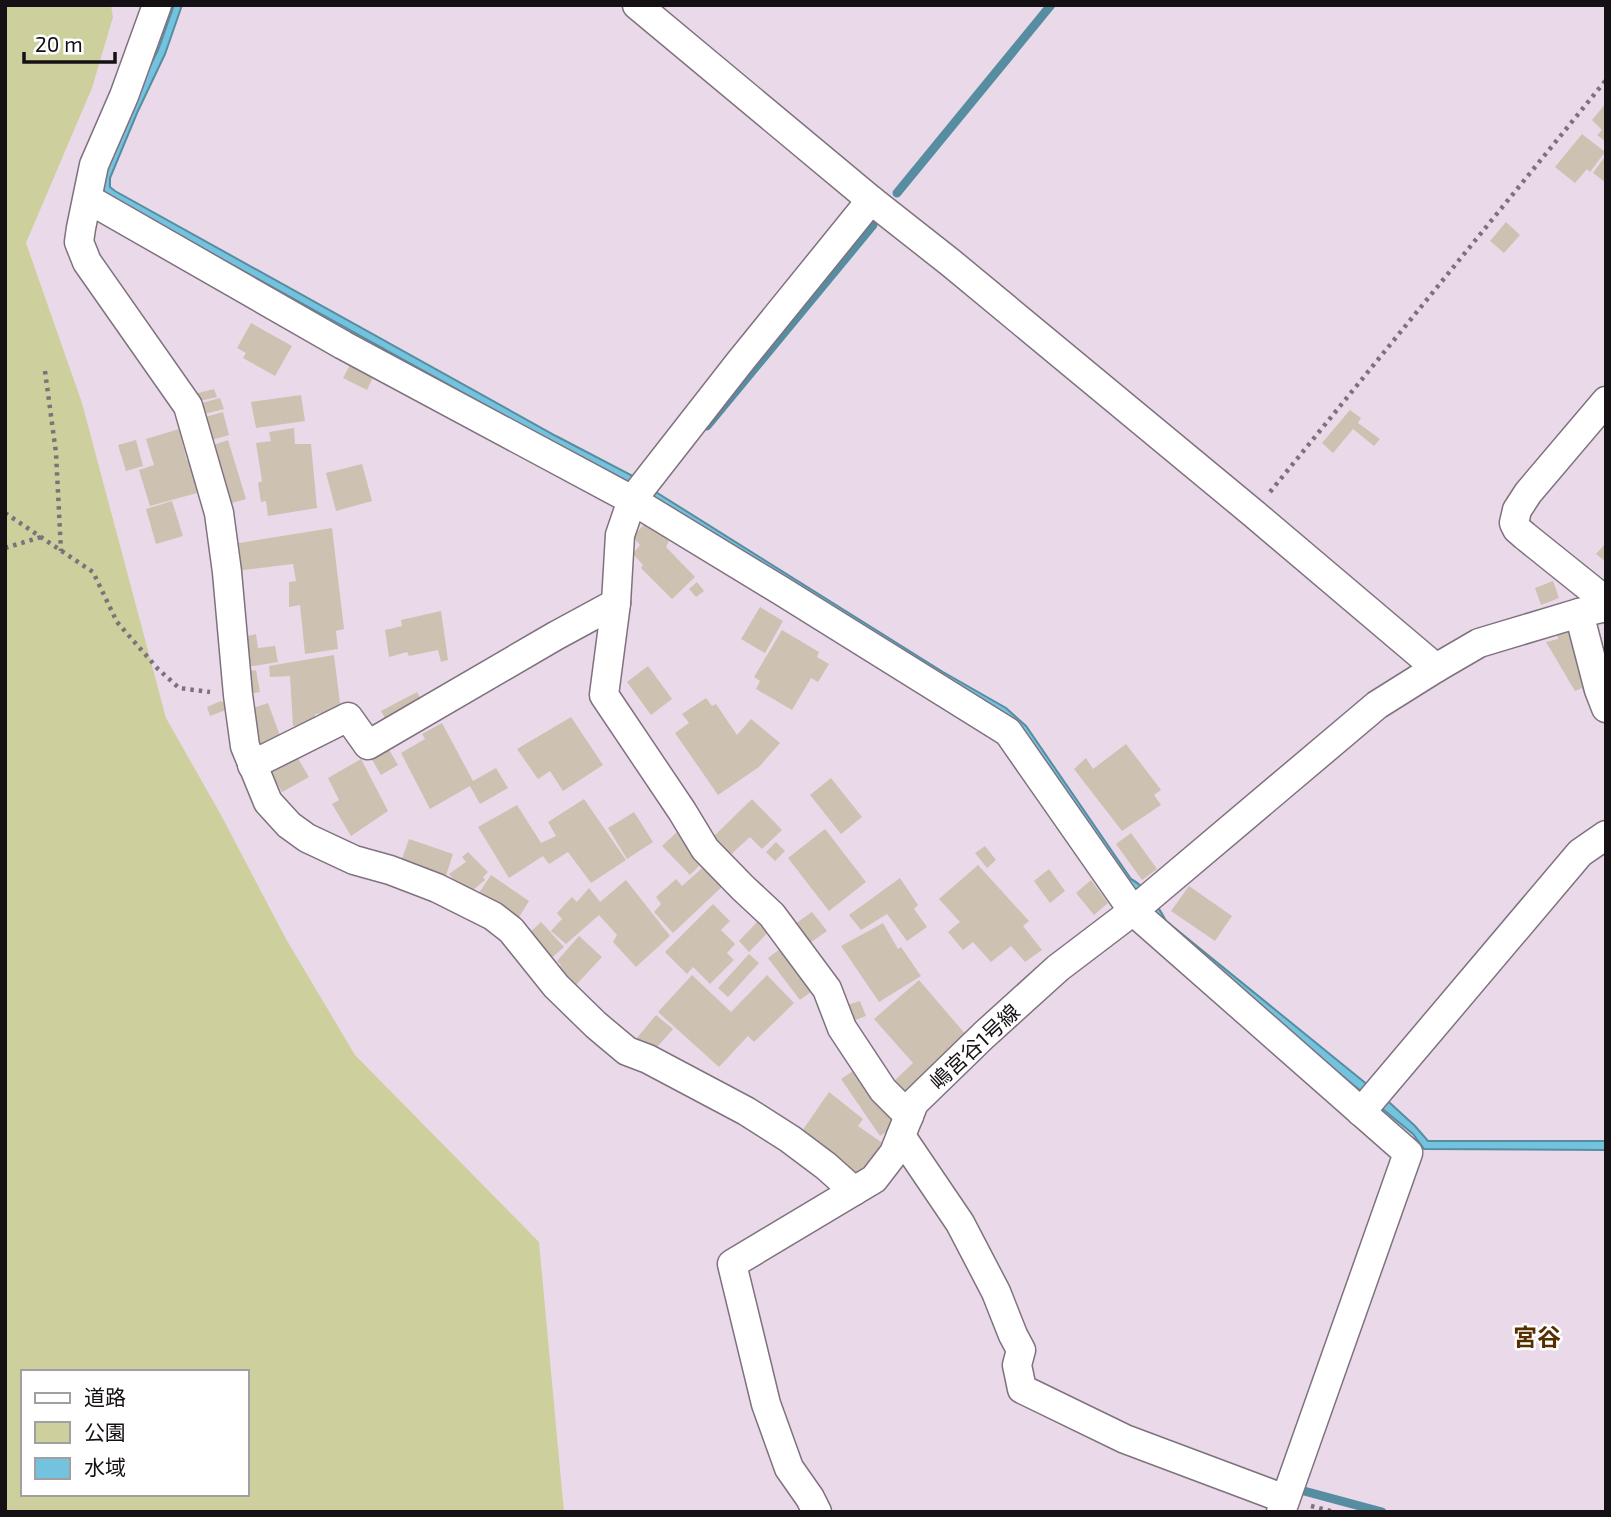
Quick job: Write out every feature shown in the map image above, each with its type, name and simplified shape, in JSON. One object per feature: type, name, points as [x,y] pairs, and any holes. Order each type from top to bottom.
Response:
[{"type":"street","points":[[157,5],[124,96],[94,165],[79,242],[86,262],[188,406],[219,513],[245,746],[268,802],[289,825],[307,838],[354,860],[437,888],[493,916],[511,930],[556,986],[627,1051],[746,1111],[790,1139],[854,1191]]},
{"type":"street","points":[[638,5],[1253,513],[1436,668]]},
{"type":"street","points":[[88,199],[343,345],[632,500],[1008,732],[1133,911],[1408,1153],[1283,1505],[1125,1439],[1022,1389],[1017,1366],[1021,1350],[996,1292],[905,1126],[842,1028],[827,989],[772,915],[705,849],[604,695],[616,603],[620,536],[632,500],[871,200]]},
{"type":"street","points":[[1606,401],[1528,493],[1517,510],[1514,523],[1525,536],[1606,601]]},
{"type":"street","points":[[253,765],[348,717],[368,744],[616,603]]},
{"type":"street","points":[[1592,610],[1599,690],[1606,708]]},
{"type":"street","name":"嶋宮谷1号線","points":[[817,1512],[789,1468],[766,1404],[732,1264],[874,1179],[894,1153],[914,1103],[984,1035],[1058,968],[1133,911],[1377,705],[1479,643],[1592,610]]},
{"type":"street","points":[[1361,1112],[1580,853],[1606,835]]},
{"type":"path","points":[[1253,513],[1606,80]]},
{"type":"path","points":[[45,371],[56,453],[61,551]]},
{"type":"path","points":[[5,513],[93,572],[117,622],[158,669],[179,688],[238,695]]},
{"type":"path","points":[[5,548],[41,537]]},
{"type":"green space","points":[[5,5],[111,5],[113,17],[92,88],[26,243],[82,403],[166,718],[286,939],[355,1055],[539,1242],[564,1512],[5,1512]]},
{"type":"water","points":[[174,5],[182,5],[165,54],[110,178],[110,187],[115,191],[631,475],[943,672],[1006,708],[1026,726],[1131,879],[1147,892],[1166,921],[1390,1103],[1428,1141],[1606,1141],[1606,1150],[1424,1149],[1413,1134],[1158,925],[1021,732],[539,435],[108,196],[101,182],[134,97],[158,50]]},
{"type":"building","points":[[1606,103],[1606,142],[1597,135],[1602,130],[1592,120]]},
{"type":"building","points":[[1582,134],[1605,152],[1590,172],[1587,169],[1575,183],[1555,167]]},
{"type":"building","points":[[1606,155],[1606,181],[1605,182],[1593,173]]},
{"type":"building","points":[[1506,222],[1520,235],[1504,253],[1490,241]]},
{"type":"building","points":[[251,323],[292,346],[275,376],[243,358],[246,353],[237,348]]},
{"type":"building","points":[[352,361],[375,373],[367,390],[343,378]]},
{"type":"building","points":[[214,389],[217,397],[200,401],[198,393]]},
{"type":"building","points":[[301,395],[305,421],[256,428],[251,402]]},
{"type":"building","points":[[220,398],[224,409],[201,415],[198,404]]},
{"type":"building","points":[[1350,410],[1361,418],[1358,423],[1380,439],[1374,446],[1353,429],[1333,453],[1322,443]]},
{"type":"building","points":[[223,412],[229,435],[205,442],[198,419]]},
{"type":"building","points":[[294,428],[295,444],[311,444],[317,508],[268,516],[266,501],[261,502],[258,483],[262,481],[256,443],[271,441],[269,432]]},
{"type":"building","points":[[179,429],[187,461],[196,458],[200,478],[194,481],[197,493],[150,506],[139,470],[154,465],[146,439]]},
{"type":"building","points":[[136,440],[143,466],[126,471],[118,445]]},
{"type":"building","points":[[228,440],[246,499],[225,505],[208,447]]},
{"type":"building","points":[[362,464],[372,501],[336,511],[326,473]]},
{"type":"building","points":[[172,501],[183,536],[156,544],[146,509]]},
{"type":"building","points":[[647,521],[669,541],[666,547],[695,577],[672,599],[641,568],[643,565],[633,554],[640,545],[633,537]]},
{"type":"building","points":[[332,528],[344,629],[336,631],[338,649],[305,654],[300,605],[289,607],[289,582],[296,581],[293,564],[235,571],[233,544]]},
{"type":"building","points":[[1606,543],[1606,562],[1596,554]]},
{"type":"building","points":[[1553,581],[1559,598],[1541,605],[1535,588]]},
{"type":"building","points":[[697,582],[704,591],[696,597],[689,589]]},
{"type":"building","points":[[760,607],[783,621],[765,653],[741,639]]},
{"type":"building","points":[[441,611],[448,660],[441,662],[438,650],[409,656],[407,652],[389,657],[385,630],[402,626],[401,620]]},
{"type":"building","points":[[1575,628],[1594,694],[1585,697],[1582,688],[1575,691],[1546,642],[1558,639],[1557,631]]},
{"type":"building","points":[[782,630],[819,652],[817,657],[829,664],[818,682],[811,678],[792,710],[756,689],[760,681],[754,677]]},
{"type":"building","points":[[256,634],[258,648],[275,646],[278,662],[241,668],[239,638]]},
{"type":"building","points":[[334,655],[341,711],[315,714],[315,723],[293,726],[290,676],[270,677],[269,666]]},
{"type":"building","points":[[648,666],[672,699],[651,715],[627,682]]},
{"type":"building","points":[[256,670],[260,692],[243,695],[239,673]]},
{"type":"building","points":[[417,692],[424,705],[388,724],[381,711]]},
{"type":"building","points":[[706,698],[712,706],[716,704],[737,735],[751,719],[780,743],[759,767],[718,795],[675,733],[689,723],[682,714]]},
{"type":"building","points":[[221,701],[225,703],[226,710],[210,716],[207,707]]},
{"type":"building","points":[[268,703],[282,741],[261,748],[247,710]]},
{"type":"building","points":[[571,717],[603,765],[563,791],[550,771],[538,779],[517,749]]},
{"type":"building","points":[[442,723],[473,781],[496,768],[508,788],[480,804],[470,786],[430,809],[401,753],[425,739],[422,734]]},
{"type":"building","points":[[385,743],[398,765],[381,775],[368,753]]},
{"type":"building","points":[[1126,744],[1161,790],[1154,795],[1161,805],[1122,831],[1074,769],[1086,758],[1093,769]]},
{"type":"building","points":[[296,755],[309,777],[282,792],[270,771]]},
{"type":"building","points":[[361,759],[388,811],[351,836],[332,804],[339,800],[328,778]]},
{"type":"building","points":[[831,778],[862,817],[841,834],[810,795]]},
{"type":"building","points":[[584,799],[626,860],[591,883],[568,852],[549,864],[543,856],[509,878],[478,827],[517,805],[541,843],[556,836],[548,822]]},
{"type":"building","points":[[752,799],[782,830],[762,849],[750,837],[728,857],[711,839]]},
{"type":"building","points":[[634,812],[653,842],[627,859],[608,828]]},
{"type":"building","points":[[825,829],[866,882],[829,911],[788,858]]},
{"type":"building","points":[[678,831],[706,859],[690,875],[662,846]]},
{"type":"building","points":[[1131,833],[1157,869],[1142,880],[1116,844]]},
{"type":"building","points":[[409,839],[453,854],[444,882],[399,867]]},
{"type":"building","points":[[776,842],[785,851],[775,861],[766,852]]},
{"type":"building","points":[[985,846],[996,860],[987,868],[975,853]]},
{"type":"building","points":[[468,852],[488,872],[483,877],[485,880],[467,895],[449,874],[466,862],[462,857]]},
{"type":"building","points":[[709,862],[727,882],[673,933],[654,912],[661,904],[656,897],[676,879],[682,886]]},
{"type":"building","points":[[978,865],[1029,921],[1023,926],[1042,950],[1025,962],[1011,946],[991,962],[973,942],[963,950],[948,932],[960,922],[939,899]]},
{"type":"building","points":[[1049,869],[1065,891],[1050,903],[1034,881]]},
{"type":"building","points":[[491,875],[529,901],[516,922],[477,896]]},
{"type":"building","points":[[900,878],[918,905],[914,909],[927,927],[907,941],[887,914],[861,930],[849,915]]},
{"type":"building","points":[[626,880],[670,936],[636,967],[613,942],[617,935],[599,915],[566,944],[551,931],[562,919],[557,913],[572,897],[577,902],[589,888],[600,902]]},
{"type":"building","points":[[1091,880],[1108,903],[1094,915],[1076,893]]},
{"type":"building","points":[[1189,886],[1232,916],[1215,941],[1171,911]]},
{"type":"building","points":[[713,904],[730,921],[721,930],[735,944],[727,953],[734,960],[710,984],[693,967],[687,974],[665,952]]},
{"type":"building","points":[[812,912],[827,931],[807,945],[792,926]]},
{"type":"building","points":[[762,917],[773,927],[749,952],[739,941]]},
{"type":"building","points":[[541,922],[564,947],[548,961],[525,937]]},
{"type":"building","points":[[883,923],[898,949],[901,947],[921,976],[879,1002],[841,946]]},
{"type":"building","points":[[579,936],[602,957],[574,987],[555,971],[561,965],[557,961]]},
{"type":"building","points":[[784,946],[816,988],[800,1000],[768,958]]},
{"type":"building","points":[[749,954],[759,963],[728,997],[718,988]]},
{"type":"building","points":[[692,975],[731,1012],[767,975],[794,1003],[754,1042],[748,1036],[719,1067],[658,1012]]},
{"type":"building","points":[[919,980],[967,1036],[903,1097],[891,1084],[913,1063],[874,1019]]},
{"type":"building","points":[[860,1001],[866,1016],[850,1022],[844,1006]]},
{"type":"building","points":[[656,1015],[673,1029],[652,1053],[636,1039]]},
{"type":"building","points":[[859,1067],[897,1125],[880,1136],[841,1079]]},
{"type":"building","points":[[829,1092],[863,1119],[858,1126],[884,1144],[856,1178],[800,1134]]},
{"type":"waterway","points":[[897,193],[1051,5]]},
{"type":"waterway","points":[[707,426],[873,225]]},
{"type":"waterway","points":[[1304,1491],[1382,1512]]},
{"type":"district","name":"宮谷","points":[[1537,1336]]}]
